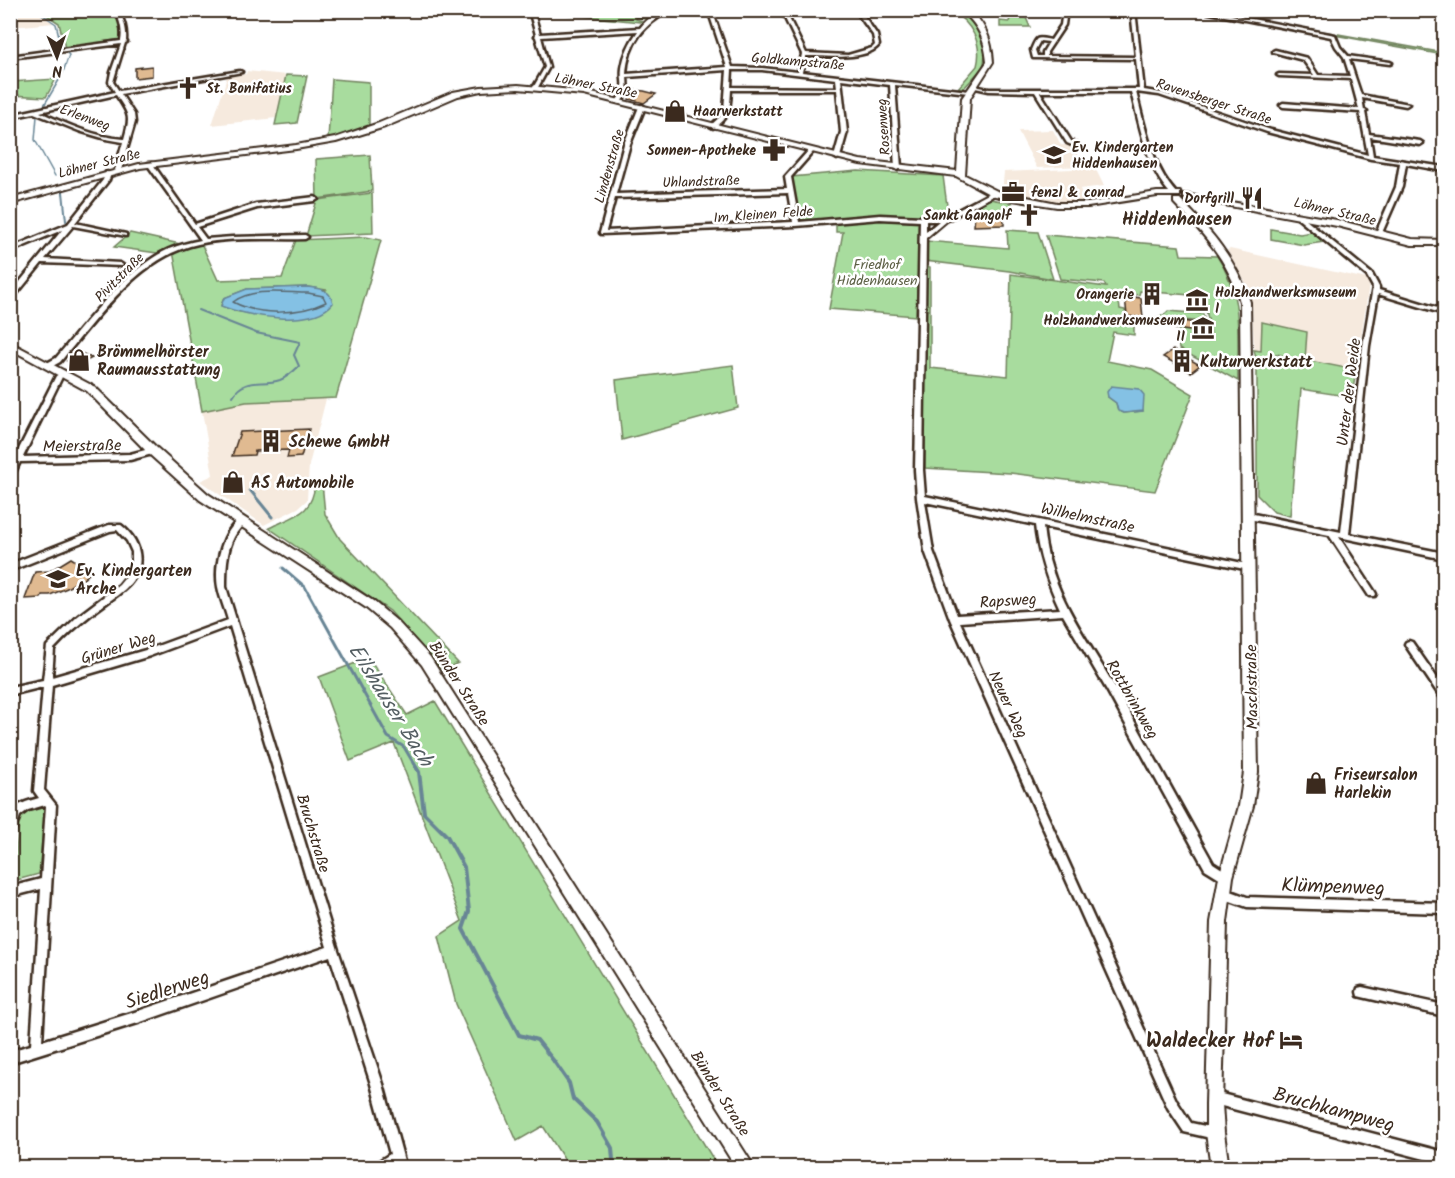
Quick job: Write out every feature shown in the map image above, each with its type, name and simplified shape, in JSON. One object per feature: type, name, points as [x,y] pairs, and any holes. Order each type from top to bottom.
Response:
[{"type":"main road","points":[[961,175],[963,114],[971,90],[990,62],[985,32],[973,16],[964,10]]},
{"type":"main road","name":"Löhner Straße","points":[[10,202],[118,170],[322,143],[370,130],[456,94],[488,88],[535,88],[569,91],[619,101],[837,157],[898,168],[961,175],[994,193],[1030,201],[1073,205],[1104,204],[1142,197],[1175,197],[1220,201],[1412,242],[1444,243]]},
{"type":"main road","points":[[949,173],[961,153]]},
{"type":"main road","name":"Maschstraße","points":[[1175,197],[1232,266],[1245,302],[1251,772],[1246,807],[1224,885],[1217,959],[1214,1098],[1215,1133],[1220,1167]]},
{"type":"main road","name":"Maschstraße","points":[[1188,199],[1194,218]]},
{"type":"main road","name":"Bünder Straße","points":[[10,345],[64,373],[96,393],[153,451],[204,497],[369,604],[394,625],[426,661],[747,1167]]},
{"type":"street","points":[[117,10],[126,34],[111,82],[131,114],[132,122],[118,170]]},
{"type":"street","points":[[531,10],[547,67],[535,88]]},
{"type":"street","points":[[619,101],[624,97],[626,89],[624,76],[627,56],[640,29],[647,20],[669,10]]},
{"type":"street","points":[[710,10],[730,68],[725,115],[713,126]]},
{"type":"street","points":[[783,10],[804,54],[800,72]]},
{"type":"street","points":[[804,54],[848,56],[874,49],[877,42],[875,35],[857,10]]},
{"type":"street","points":[[973,16],[982,10]]},
{"type":"street","points":[[1045,57],[1051,41],[1063,24],[1065,10]]},
{"type":"street","points":[[1133,10],[1142,91]]},
{"type":"street","points":[[1196,10],[1333,36],[1346,57],[1364,111],[1371,157]]},
{"type":"street","points":[[537,36],[640,29]]},
{"type":"street","points":[[1051,41],[1038,39],[1034,45],[1035,57],[1138,58]]},
{"type":"street","points":[[10,57],[125,42]]},
{"type":"street","points":[[1275,51],[1305,58],[1316,75]]},
{"type":"street","points":[[1346,57],[1390,63]]},
{"type":"street","name":"Goldkampstraße","points":[[624,76],[730,68],[800,72],[971,90]]},
{"type":"street","points":[[10,117],[116,93],[240,72]]},
{"type":"street","points":[[1279,75],[1353,78]]},
{"type":"street","points":[[837,157],[844,132],[838,77]]},
{"type":"street","name":"Rosenweg","points":[[892,83],[898,168]]},
{"type":"street","points":[[728,88],[838,89]]},
{"type":"street","name":"Ravensberger Straße","points":[[971,90],[1133,93],[1142,91],[1170,97],[1254,127],[1371,157],[1444,169]]},
{"type":"street","points":[[1037,91],[1069,142],[1074,144]]},
{"type":"street","points":[[1133,93],[1140,121],[1164,186],[1175,197]]},
{"type":"street","points":[[1359,96],[1406,104]]},
{"type":"street","points":[[1283,105],[1364,111]]},
{"type":"street","name":"Lindenstraße","points":[[603,233],[627,144],[642,107]]},
{"type":"street","name":"Erlenweg","points":[[36,111],[117,141],[127,141]]},
{"type":"street","points":[[1368,135],[1420,143]]},
{"type":"street","points":[[796,224],[788,177],[811,151]]},
{"type":"street","points":[[1378,235],[1400,187],[1403,163]]},
{"type":"street","points":[[150,164],[204,241],[305,237]]},
{"type":"street","points":[[10,299],[72,224],[106,180],[108,173]]},
{"type":"street","name":"Uhlandstraße","points":[[613,196],[790,191]]},
{"type":"street","points":[[923,237],[944,219],[994,193]]},
{"type":"street","points":[[192,226],[256,206],[315,199]]},
{"type":"street","points":[[1298,216],[1370,275],[1376,284],[1375,291],[1444,312]]},
{"type":"street","name":"Im Kleinen Felde","points":[[603,233],[796,224],[880,217],[923,218]]},
{"type":"street","points":[[923,218],[944,219]]},
{"type":"street","name":"Neuer Weg","points":[[923,218],[919,470],[929,551],[954,619],[1172,1104],[1188,1128],[1215,1133]]},
{"type":"street","points":[[10,250],[72,224],[123,235]]},
{"type":"street","name":"Pivitstraße","points":[[49,365],[58,360],[143,267],[158,255],[180,246],[204,241]]},
{"type":"street","points":[[42,261],[120,265]]},
{"type":"street","name":"Unter der Weide","points":[[1345,535],[1366,346],[1375,291]]},
{"type":"street","points":[[10,475],[14,460],[59,376],[64,373]]},
{"type":"street","name":"Meierstraße","points":[[14,460],[130,457],[153,451]]},
{"type":"street","name":"Wilhelmstraße","points":[[921,498],[1249,567]]},
{"type":"street","points":[[1249,516],[1444,556]]},
{"type":"street","name":"Bruchstraße","points":[[242,520],[235,527],[227,542],[221,562],[222,587],[398,1162],[378,1167]]},
{"type":"street","name":"Rottbrinkweg","points":[[1039,522],[1039,542],[1064,612],[1106,681],[1209,866],[1224,885]]},
{"type":"street","points":[[10,568],[118,527],[129,534],[136,547],[134,567],[126,584],[63,633],[50,648],[39,791],[51,805],[36,1049]]},
{"type":"street","points":[[1331,532],[1372,594]]},
{"type":"street","name":"Rapsweg","points":[[954,619],[1064,612]]},
{"type":"street","name":"Grüner Weg","points":[[10,691],[109,667],[180,643],[231,622]]},
{"type":"street","points":[[1409,644],[1444,695]]},
{"type":"street","points":[[10,832],[12,817],[21,808],[45,800]]},
{"type":"street","points":[[10,892],[47,883]]},
{"type":"street","name":"Klümpenweg","points":[[1224,885],[1247,902],[1444,908]]},
{"type":"street","name":"Siedlerweg","points":[[10,1057],[183,1002],[333,950]]},
{"type":"street","points":[[1362,992],[1444,1011]]},
{"type":"street","name":"Bruchkampweg","points":[[1214,1098],[1444,1158]]},
{"type":"shaded area","points":[[11,10],[35,11],[54,23],[11,27]]},
{"type":"shaded area","points":[[247,71],[286,75],[276,118],[212,125],[227,77],[246,74]]},
{"type":"shaded area","name":"Ev. Kindergarten Hiddenhausen","points":[[1053,130],[1061,145],[1073,145],[1084,166],[1037,168],[1018,131]]},
{"type":"shaded area","points":[[1095,168],[1104,186],[1080,189],[1086,202],[1051,201],[1002,193],[1004,172]]},
{"type":"shaded area","points":[[1227,250],[1367,279],[1369,285],[1356,370],[1254,350],[1252,304],[1248,287]]},
{"type":"shaded area","points":[[326,399],[309,465],[307,500],[298,508],[264,525],[200,481],[213,475],[202,411],[246,402]]},
{"type":"green space","points":[[662,10],[645,19],[636,17],[642,21],[640,22],[535,11]]},
{"type":"green space","points":[[113,11],[118,18],[121,39],[65,48],[59,23],[42,12]]},
{"type":"green space","points":[[951,11],[960,12],[974,23],[984,49],[983,67],[964,88],[958,88],[977,66],[977,41],[970,27]]},
{"type":"green space","points":[[1002,11],[1023,11],[1030,27],[1000,27],[1000,21],[1009,22],[1010,18]]},
{"type":"green space","points":[[1225,15],[1444,53],[1444,55]]},
{"type":"green space","points":[[286,75],[307,76],[297,123],[275,125]]},
{"type":"green space","points":[[56,79],[46,97],[11,95],[11,82]]},
{"type":"green space","points":[[332,79],[369,82],[369,127],[328,139]]},
{"type":"green space","points":[[370,155],[372,191],[317,199],[316,159]]},
{"type":"green space","name":"Friedhof Hiddenhausen","points":[[858,171],[943,176],[948,213],[939,217],[920,217],[916,316],[829,309],[843,232],[836,232],[836,223],[830,223],[829,219],[810,221],[798,219],[791,177]]},
{"type":"green space","points":[[372,193],[373,233],[306,236],[317,200]]},
{"type":"green space","points":[[990,199],[1012,203],[1013,206],[1008,212],[995,213],[975,206]]},
{"type":"green space","points":[[1271,229],[1300,234],[1312,232],[1324,242],[1304,245],[1271,239]]},
{"type":"green space","points":[[1007,230],[1038,232],[1053,279],[925,261],[926,241],[1008,248]]},
{"type":"green space","points":[[130,233],[180,244],[157,253],[114,247]]},
{"type":"green space","points":[[1046,235],[1179,246],[1181,255],[1217,256],[1226,271],[1232,286],[1237,316],[1238,381],[1179,349],[1177,329],[1211,333],[1203,296],[1140,291],[1139,295],[1123,293],[1124,302],[1119,302],[1120,309],[1125,310],[1126,322],[1134,323],[1134,335],[1113,332],[1107,361],[1152,370],[1193,394],[1155,491],[1010,473],[925,468],[925,266],[930,267],[930,368],[1008,376],[1011,274],[1106,287],[1104,283],[1060,279]],"holes":[[[1121,388],[1127,388],[1143,411],[1124,413],[1118,410],[1116,403],[1108,397]]]},
{"type":"green space","points":[[366,237],[381,240],[336,398],[246,402],[202,411],[173,251],[201,243],[218,280],[282,278],[296,240]],"holes":[[[308,287],[326,290],[285,318],[234,311],[221,305],[224,298],[247,289]]]},
{"type":"green space","points":[[1168,311],[1203,314],[1205,322],[1173,319],[1173,323],[1157,321],[1157,317]]},
{"type":"green space","points":[[1262,322],[1307,332],[1305,360],[1356,370],[1352,397],[1301,389],[1290,516],[1274,512],[1257,495],[1257,368],[1281,355],[1277,354],[1257,363],[1254,350],[1261,351]]},
{"type":"green space","points":[[733,365],[738,408],[622,440],[616,380]]},
{"type":"green space","points":[[322,483],[325,514],[340,539],[458,663],[442,670],[390,611],[269,528],[301,513],[310,502],[315,484]]},
{"type":"green space","points":[[369,658],[407,715],[435,701],[718,1167],[569,1167],[543,1126],[517,1141],[456,1004],[439,936],[462,921],[394,743],[350,761],[319,677]]},
{"type":"green space","points":[[45,806],[39,874],[13,881],[20,813]]},
{"type":"water","points":[[308,287],[327,292],[333,303],[324,311],[296,318],[263,316],[221,306],[224,298],[247,289]]},
{"type":"water","points":[[1111,386],[1139,389],[1144,395],[1143,411],[1124,413],[1118,411],[1116,403],[1108,397],[1107,392]]},
{"type":"building","points":[[152,66],[152,76],[135,78],[135,68]]},
{"type":"building","points":[[634,90],[656,94],[644,103],[629,99]]},
{"type":"building","points":[[975,214],[1004,217],[1004,225],[974,226]]},
{"type":"building","points":[[1125,296],[1141,298],[1143,318],[1127,316]]},
{"type":"building","points":[[1174,320],[1204,324],[1205,333],[1175,329]]},
{"type":"building","name":"Kulturwerkstatt","points":[[1173,350],[1200,365],[1191,372],[1163,357]]},
{"type":"building","name":"Brömmelhörster Raumausstattung","points":[[81,353],[92,358],[77,366],[67,361]]},
{"type":"building","name":"Schewe GmbH","points":[[309,429],[301,457],[287,458],[289,450],[255,451],[254,455],[232,456],[240,432]]},
{"type":"building","name":"Ev. Kindergarten Arche","points":[[71,558],[92,571],[80,582],[67,588],[50,595],[42,595],[41,598],[25,599],[35,572],[50,571]]},
{"type":"waterway","points":[[36,10],[56,24],[62,48]]},
{"type":"waterway","points":[[43,107],[62,75],[69,55],[65,51]]},
{"type":"waterway","name":"Eilshauser Bach","points":[[37,116],[35,140],[55,176]]},
{"type":"waterway","points":[[63,192],[66,221]]},
{"type":"waterway","name":"Eilshauser Bach","points":[[198,310],[256,333],[300,342],[294,355],[299,366],[290,374],[273,382],[242,386],[233,396]]},
{"type":"waterway","name":"Eilshauser Bach","points":[[250,490],[272,517]]},
{"type":"waterway","name":"Eilshauser Bach","points":[[283,568],[305,587],[388,737],[404,747],[414,764]]},
{"type":"waterway","name":"Eilshauser Bach","points":[[413,762],[419,772],[424,813],[447,836],[464,867],[469,911],[463,929],[519,1035],[537,1040],[553,1060],[569,1083],[573,1099],[597,1122],[612,1148],[613,1160],[617,1168]]},
{"type":"place","name":"St. Bonifatius","points":[[188,88]]},
{"type":"place","name":"Haarwerkstatt","points":[[675,111]]},
{"type":"place","name":"Sonnen-Apotheke","points":[[774,150]]},
{"type":"place","name":"Ev. Kindergarten Hiddenhausen","points":[[1054,155]]},
{"type":"place","name":"fenzl & conrad","points":[[1013,192]]},
{"type":"place","name":"Dorfgrill","points":[[1252,198]]},
{"type":"place","name":"Sankt Gangolf","points":[[1029,215]]},
{"type":"place","name":"Orangerie","points":[[1152,294]]},
{"type":"place","name":"Holzhandwerksmuseum I","points":[[1197,300]]},
{"type":"place","name":"Holzhandwerksmuseum II","points":[[1203,328]]},
{"type":"place","name":"Brömmelhörster Raumausstattung","points":[[79,360]]},
{"type":"place","name":"Kulturwerkstatt","points":[[1182,361]]},
{"type":"place","name":"Schewe GmbH","points":[[271,441]]},
{"type":"place","name":"AS Automobile","points":[[233,482]]},
{"type":"place","name":"Ev. Kindergarten Arche","points":[[58,579]]},
{"type":"place","name":"Friseursalon Harlekin","points":[[1316,783]]},
{"type":"place","name":"Waldecker Hof","points":[[1291,1040]]},
{"type":"district","name":"Hiddenhausen","points":[[1177,219]]}]
